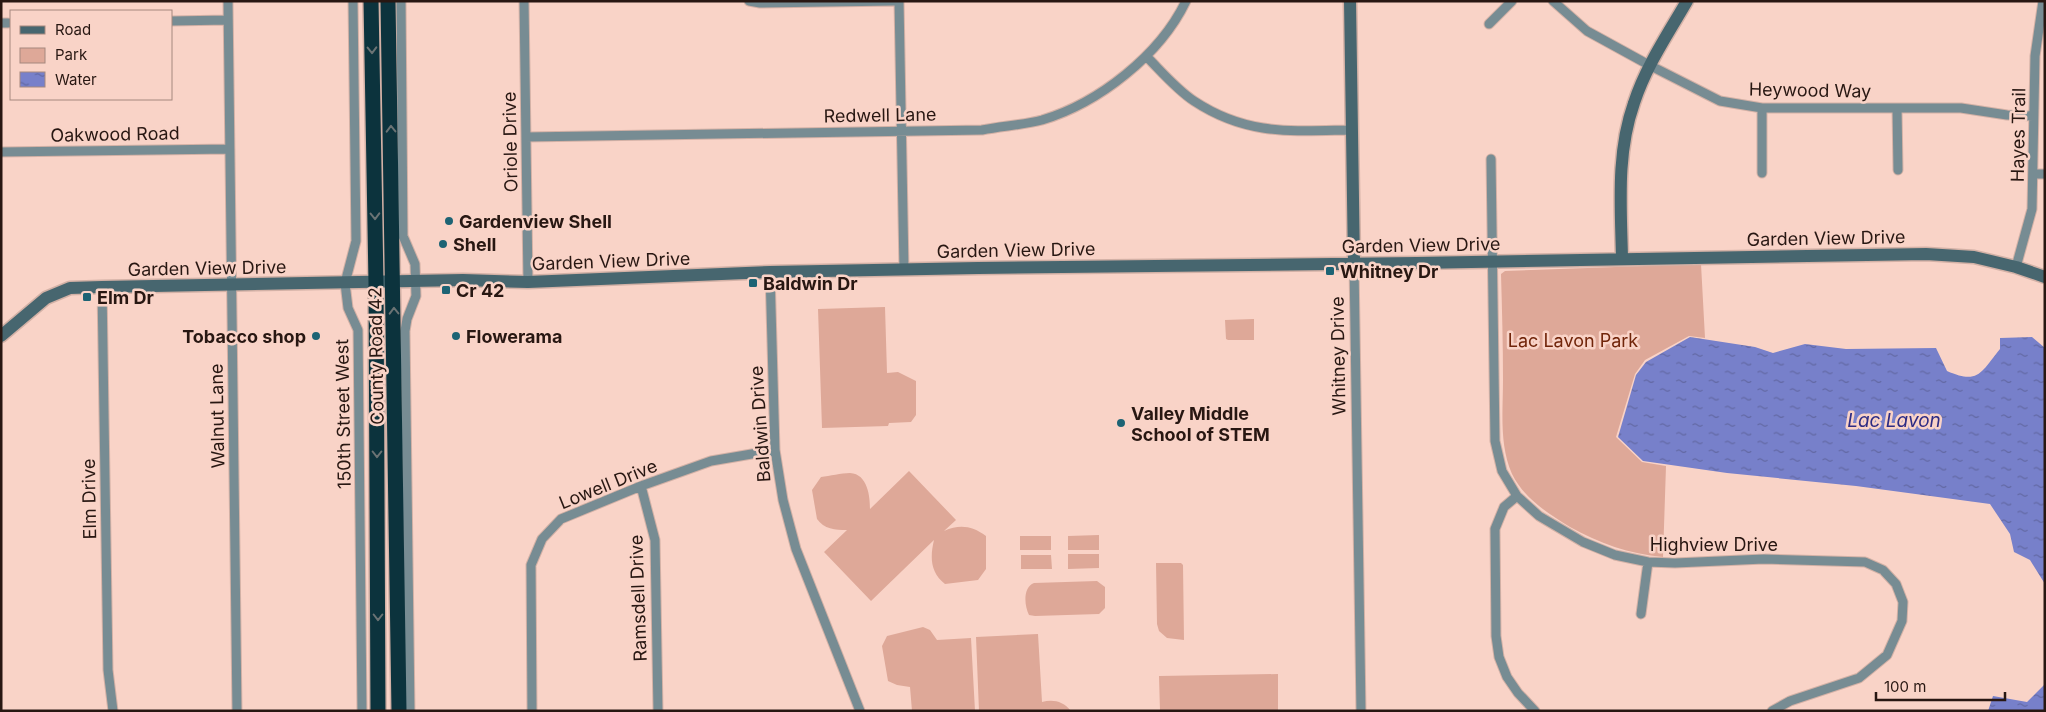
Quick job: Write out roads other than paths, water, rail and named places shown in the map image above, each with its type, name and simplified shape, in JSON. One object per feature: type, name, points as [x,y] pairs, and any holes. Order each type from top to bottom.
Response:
[{"type":"highway","name":"County Road 42","points":[[371,1],[376,283],[378,711]]},
{"type":"highway","name":"County Road 42","points":[[388,1],[394,283],[399,711]]},
{"type":"street","name":"Walnut Lane","points":[[228,1],[237,711]]},
{"type":"street","name":"150th Street West","points":[[353,1],[356,240],[345,283],[348,308],[358,330],[362,711]]},
{"type":"street","points":[[401,1],[403,236],[415,264],[416,296],[407,319],[405,332],[410,711]]},
{"type":"street","name":"Oriole Drive","points":[[524,1],[528,282]]},
{"type":"street","points":[[749,1],[760,3],[894,1]]},
{"type":"street","points":[[899,1],[904,269]]},
{"type":"street","name":"Redwell Lane","points":[[526,137],[982,130],[1042,120],[1070,110],[1100,94],[1146,56],[1165,34],[1186,1]]},
{"type":"street","name":"Whitney Drive","points":[[1350,1],[1361,711]]},
{"type":"street","points":[[1489,24],[1512,1]]},
{"type":"street","name":"Heywood Way","points":[[1553,1],[1587,31],[1720,101],[1762,108],[1962,108],[2007,115],[2034,116]]},
{"type":"street","points":[[1622,259],[1620,182],[1623,149],[1633,104],[1649,65],[1688,1]]},
{"type":"street","name":"Hayes Trail","points":[[2016,267],[2032,209],[2035,56],[2043,1]]},
{"type":"street","points":[[172,21],[228,20]]},
{"type":"street","points":[[1146,56],[1193,100],[1234,122],[1276,131],[1352,130]]},
{"type":"street","points":[[1762,108],[1762,173]]},
{"type":"street","points":[[1897,108],[1898,170]]},
{"type":"street","name":"Oakwood Road","points":[[1,152],[230,149]]},
{"type":"street","name":"Highview Drive","points":[[1491,159],[1495,441],[1502,471],[1517,496],[1539,516],[1583,542],[1615,555],[1648,562],[1675,563],[1764,559],[1865,562],[1883,570],[1896,584],[1903,602],[1902,622],[1887,655],[1859,678],[1790,701],[1772,711]]},
{"type":"street","points":[[2034,174],[2045,174]]},
{"type":"street","name":"Garden View Drive","points":[[1,336],[46,298],[70,288],[102,287],[394,283],[462,280],[528,282],[770,272],[904,269],[1492,262],[1926,254],[1974,258],[2016,267],[2045,277]]},
{"type":"street","name":"Baldwin Drive","points":[[770,272],[775,450],[783,500],[796,549],[860,711]]},
{"type":"street","name":"Elm Drive","points":[[102,287],[108,670],[113,711]]},
{"type":"street","name":"Lowell Drive","points":[[532,711],[531,565],[542,539],[560,519],[641,486],[712,461],[775,450]]},
{"type":"street","name":"Ramsdell Drive","points":[[641,486],[656,540],[658,711]]},
{"type":"street","points":[[1517,496],[1504,507],[1495,529],[1496,636],[1499,657],[1506,677],[1535,711]]},
{"type":"street","points":[[1641,614],[1648,562]]},
{"type":"water","name":"Lac Lavon","points":[[1690,337],[1755,347],[1773,353],[1805,344],[1846,349],[1936,348],[1947,371],[1966,377],[1978,374],[1983,370],[2000,349],[2000,338],[2032,337],[2045,348],[2045,584],[2030,560],[2014,552],[2010,534],[1990,504],[1856,486],[1727,473],[1643,461],[1618,437],[1636,375],[1646,362]]},
{"type":"water","points":[[2045,676],[2045,711],[1988,711],[1993,696],[2027,702],[2044,685]]},
{"type":"place","name":"Gardenview Shell","points":[[449,221]]},
{"type":"place","name":"Shell","points":[[443,244]]},
{"type":"place","name":"Whitney Dr","points":[[1330,271]]},
{"type":"place","name":"Baldwin Dr","points":[[753,283]]},
{"type":"place","name":"Cr 42","points":[[446,290]]},
{"type":"place","name":"Elm Dr","points":[[87,297]]},
{"type":"place","name":"Tobacco shop","points":[[316,336]]},
{"type":"place","name":"Flowerama","points":[[456,336]]},
{"type":"place","name":"Valley Middle School of STEM","points":[[1121,423]]},
{"type":"park label","name":"Lac Lavon Park","points":[[1573,340]]}]
